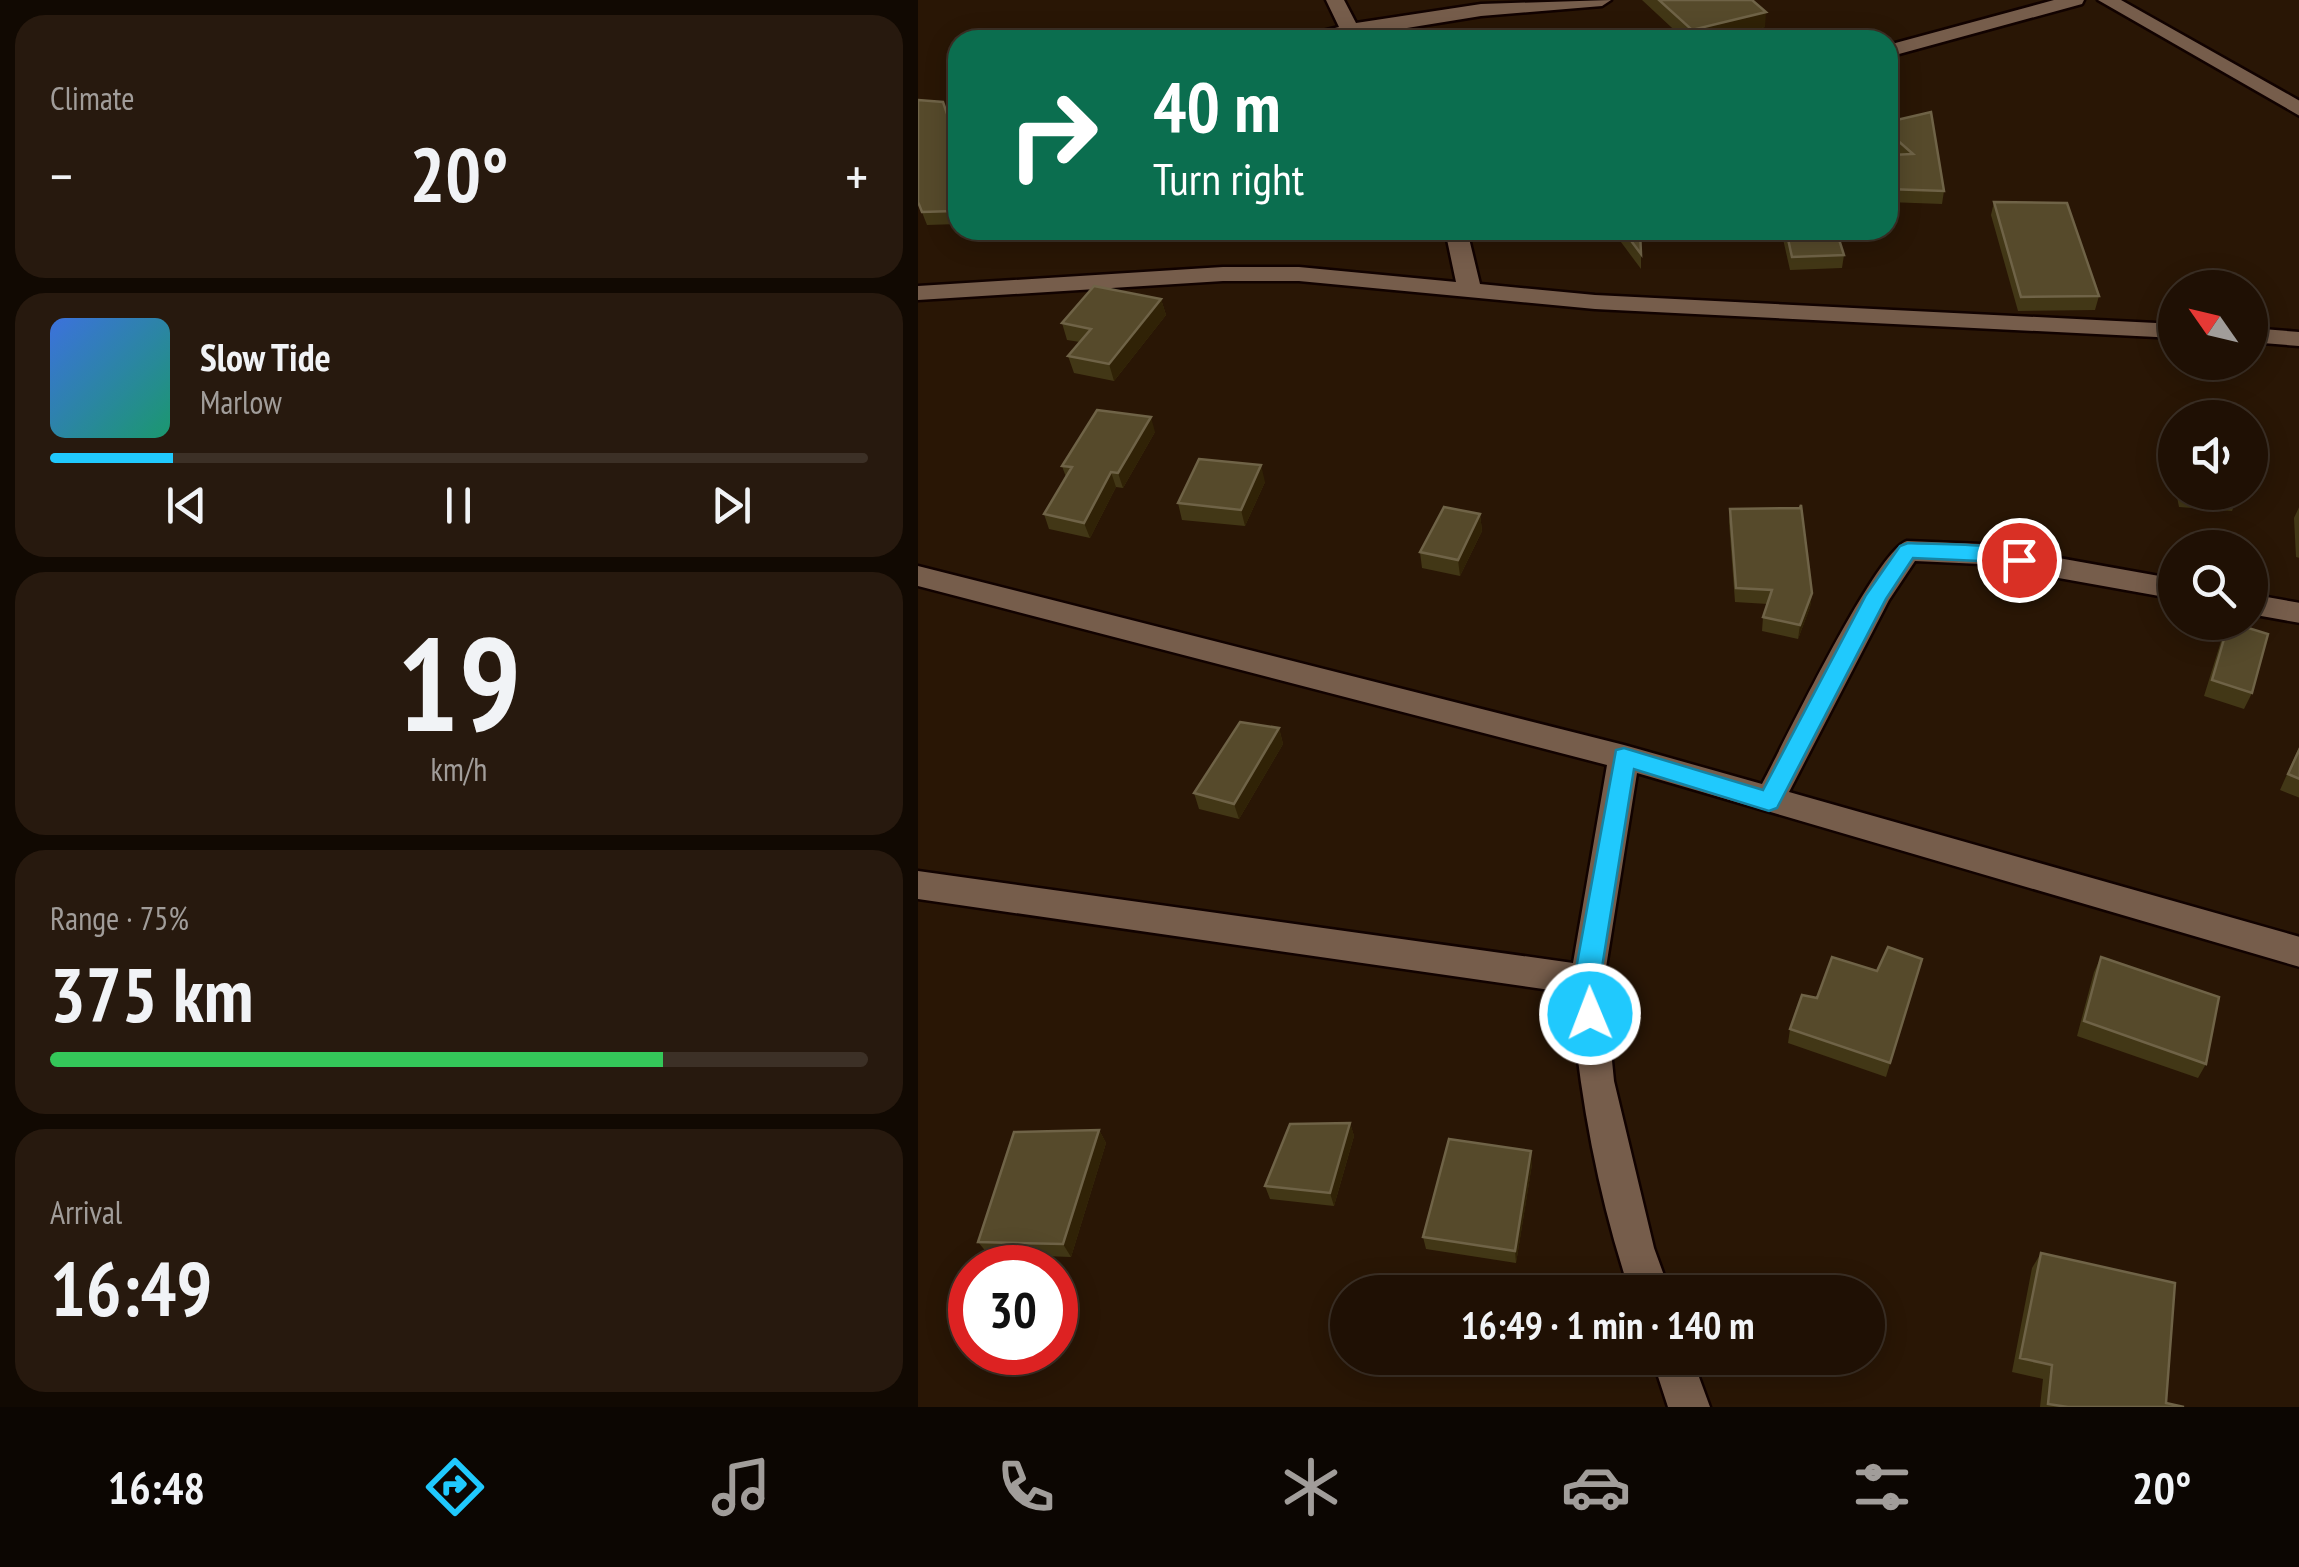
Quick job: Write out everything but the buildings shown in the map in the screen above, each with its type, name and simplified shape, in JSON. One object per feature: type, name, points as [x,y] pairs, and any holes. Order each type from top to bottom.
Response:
[{"type":"street","points":[[1336,0],[1350,30],[1481,10],[1602,0]]},
{"type":"street","points":[[1898,48],[2075,0]]},
{"type":"street","points":[[2107,0],[2300,110]]},
{"type":"street","points":[[1458,240],[1468,290]]},
{"type":"street","points":[[918,293],[1261,274],[1595,302],[2158,330]]},
{"type":"street","points":[[2268,336],[2300,339]]},
{"type":"street","points":[[1769,801],[1877,595],[1908,551],[1980,554],[2158,586]]},
{"type":"street","points":[[918,576],[1624,757],[2300,952]]},
{"type":"street","points":[[2268,607],[2300,613]]},
{"type":"street","points":[[1624,757],[1587,980],[1596,1082],[1644,1275]]},
{"type":"street","points":[[918,885],[1587,980]]},
{"type":"street","points":[[1678,1375],[1688,1407]]},
{"type":"route","points":[[1590,1014],[1587,980],[1624,757],[1769,801],[1877,595],[1908,551],[2019,560]]}]
